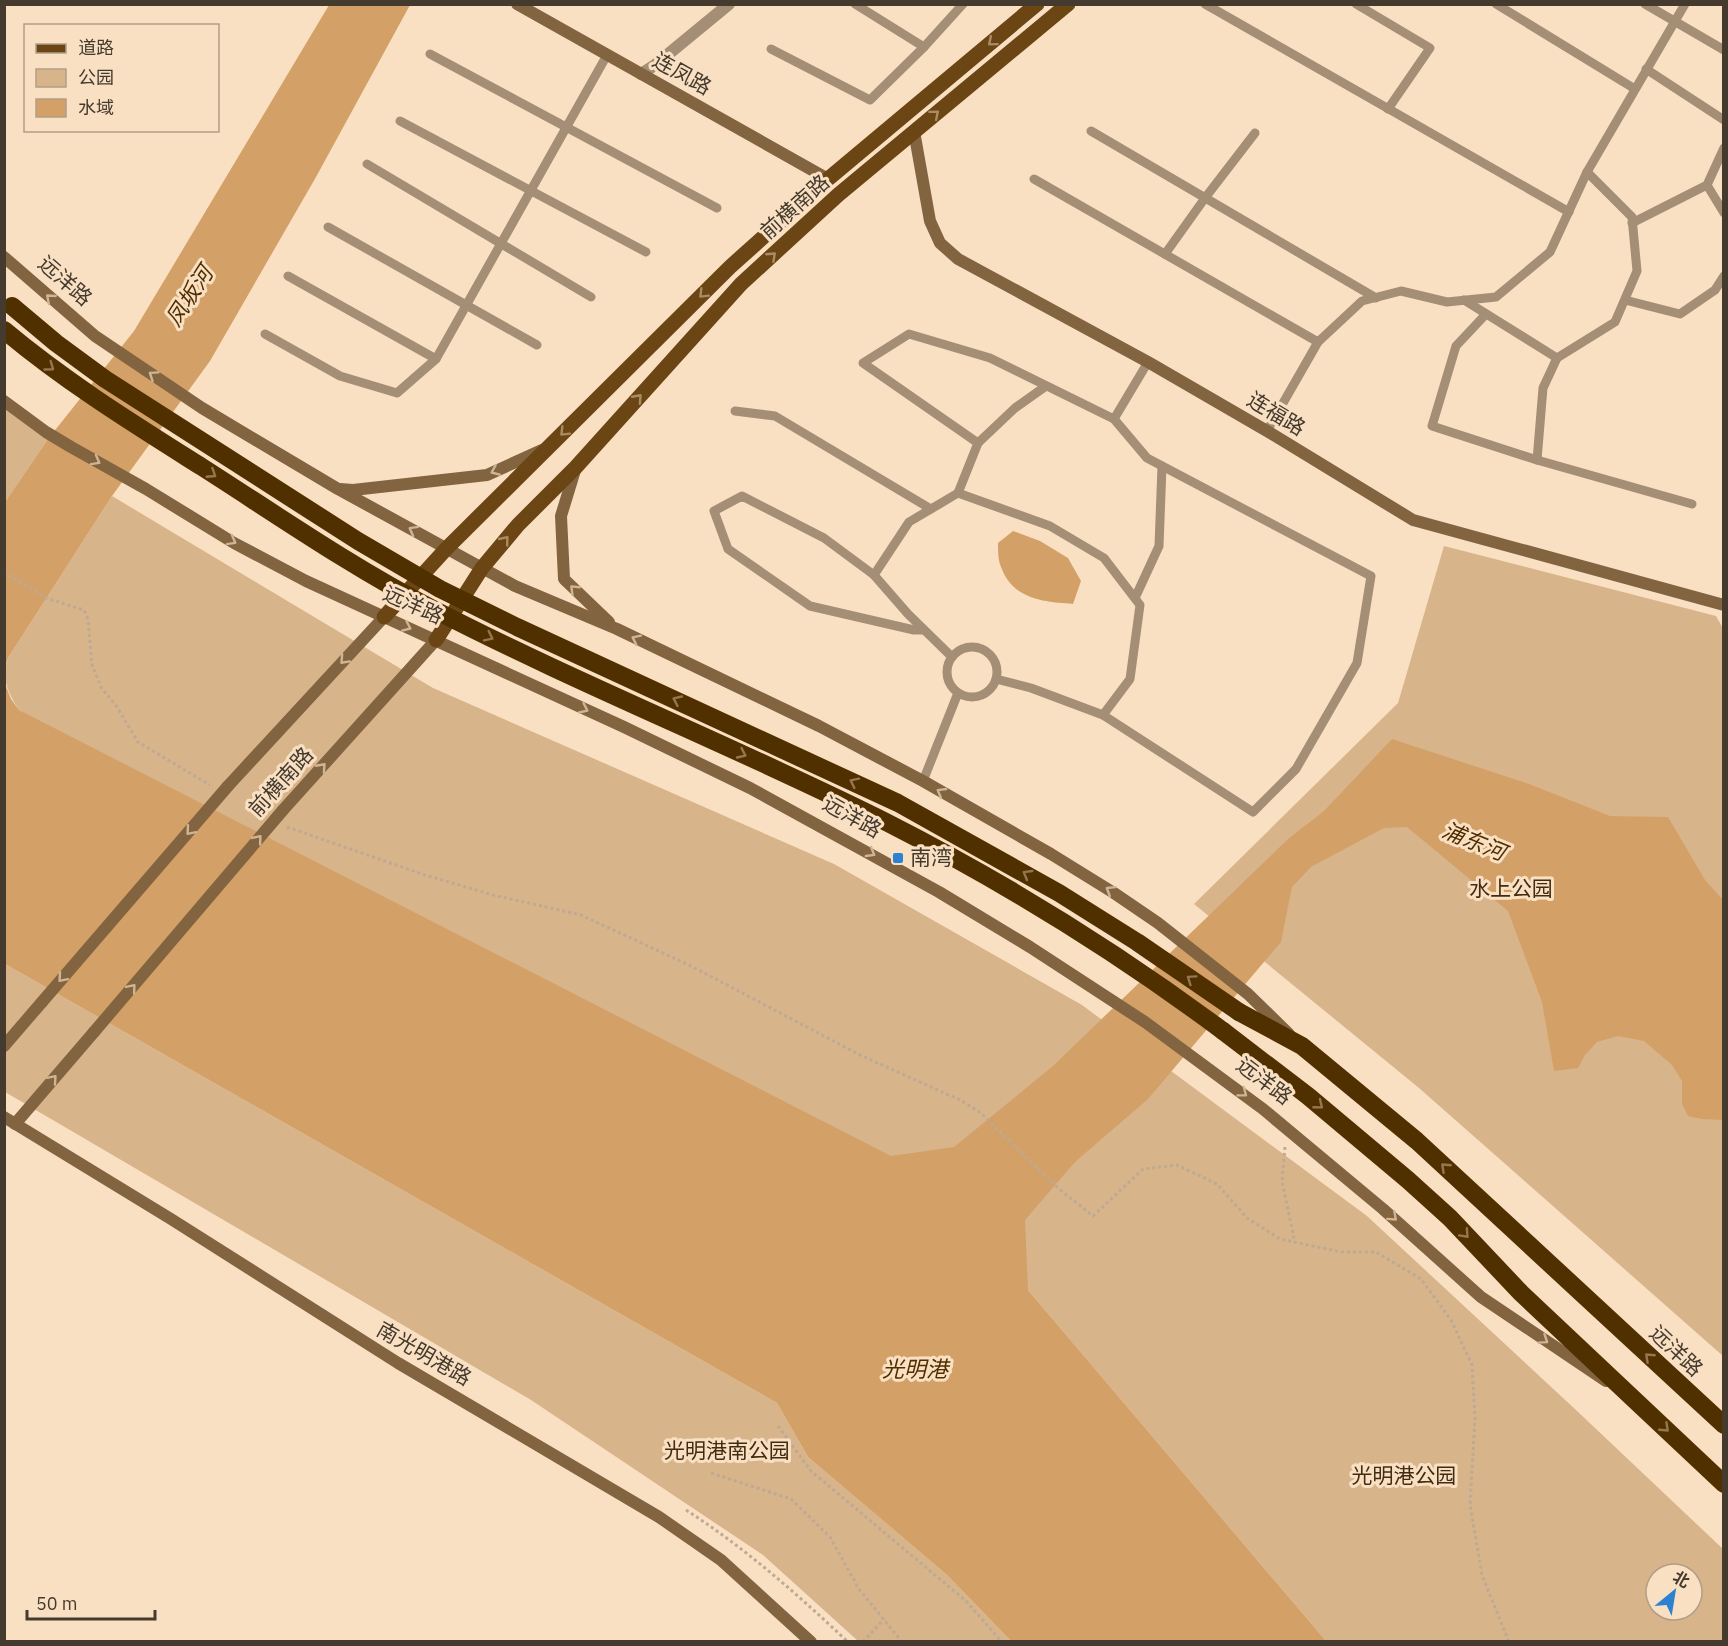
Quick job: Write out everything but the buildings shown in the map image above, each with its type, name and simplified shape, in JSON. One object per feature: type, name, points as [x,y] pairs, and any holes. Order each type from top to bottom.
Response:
[{"type":"highway","name":"远洋路","points":[[8,302],[56,343],[105,379],[358,541],[440,588],[517,627],[819,765],[919,814],[1059,892],[1239,1012],[1302,1046],[1417,1141],[1724,1425]]},
{"type":"highway","name":"远洋路","points":[[4,330],[42,362],[92,397],[345,559],[428,607],[811,786],[958,861],[1048,912],[1114,955],[1223,1031],[1308,1096],[1408,1180],[1450,1218],[1521,1293],[1724,1484]]},
{"type":"main road","name":"连凤路","points":[[517,4],[539,10],[607,55],[828,179]]},
{"type":"main road","name":"前横南路","points":[[4,1046],[228,786],[446,549],[730,267],[828,179],[1037,4]]},
{"type":"main road","name":"前横南路","points":[[10,1121],[94,1032],[283,810],[436,640],[482,568],[518,525],[576,468],[741,284],[838,195],[1068,4]]},
{"type":"main road","name":"连福路","points":[[914,131],[930,221],[940,243],[958,259],[1148,362],[1413,520],[1724,605]]},
{"type":"main road","name":"远洋路","points":[[4,257],[95,336],[202,408],[338,489],[515,586],[617,629],[819,726],[923,781],[1060,860],[1158,923],[1248,994],[1302,1046]]},
{"type":"main road","name":"远洋路","points":[[4,401],[46,432],[263,558],[384,617],[699,762],[802,815],[939,892],[1102,993],[1196,1058],[1325,1158],[1481,1298],[1639,1404]]},
{"type":"main road","name":"前横南路","points":[[338,489],[353,490],[487,475],[548,447]]},
{"type":"main road","name":"前横南路","points":[[576,468],[561,516],[564,579],[617,629]]},
{"type":"main road","name":"南光明港路","points":[[10,1121],[171,1219],[398,1363],[659,1517],[721,1560],[811,1641]]},
{"type":"street","points":[[641,74],[729,4]]},
{"type":"lane","points":[[855,4],[924,47]]},
{"type":"lane","points":[[771,49],[870,100],[924,47],[963,4]]},
{"type":"lane","points":[[1204,4],[1569,212]]},
{"type":"lane","points":[[1356,4],[1430,48],[1388,109]]},
{"type":"lane","points":[[1496,4],[1635,89]]},
{"type":"lane","points":[[1645,4],[1724,50]]},
{"type":"lane","points":[[1267,431],[1317,342],[1362,301],[1401,291],[1447,302],[1496,297],[1550,252],[1587,172],[1684,4]]},
{"type":"lane","points":[[430,54],[717,208]]},
{"type":"lane","points":[[265,334],[340,376],[398,393],[436,359],[607,55]]},
{"type":"lane","points":[[1646,69],[1724,120]]},
{"type":"lane","points":[[400,121],[646,252]]},
{"type":"lane","points":[[1091,131],[1376,298]]},
{"type":"lane","points":[[1165,254],[1255,133]]},
{"type":"lane","points":[[1632,222],[1707,185],[1724,148]]},
{"type":"lane","points":[[368,164],[591,297]]},
{"type":"lane","points":[[1538,460],[1543,388],[1557,358],[1616,322],[1637,271],[1632,217],[1587,172]]},
{"type":"lane","points":[[1034,179],[1317,342]]},
{"type":"lane","points":[[1707,185],[1724,213]]},
{"type":"lane","points":[[328,227],[537,345]]},
{"type":"lane","points":[[288,276],[436,359]]},
{"type":"lane","points":[[1624,300],[1680,314],[1715,290],[1724,276]]},
{"type":"lane","points":[[1464,300],[1557,358]]},
{"type":"lane","points":[[1486,314],[1456,346],[1432,426],[1538,460],[1692,504]]},
{"type":"lane","points":[[978,443],[863,363],[909,334],[990,358],[1114,419],[1147,458],[1371,576],[1357,663],[1296,769],[1253,812],[1103,715],[1031,688],[996,679]]},
{"type":"lane","points":[[1114,419],[1148,362]]},
{"type":"lane","points":[[874,575],[909,522],[958,493],[978,443],[1015,408],[1046,386]]},
{"type":"lane","points":[[735,411],[775,416],[931,509]]},
{"type":"lane","points":[[1135,598],[1159,546],[1162,466]]},
{"type":"lane","points":[[958,493],[1050,526],[1104,558],[1140,605],[1130,679],[1103,715]]},
{"type":"lane","points":[[923,630],[914,630],[810,606],[728,549],[714,511],[742,496],[824,538],[874,575],[923,630],[952,657]]},
{"type":"lane","points":[[980,647],[993,657],[997,671],[996,679],[988,692],[981,696],[965,696],[958,693],[952,687],[947,672],[952,657],[964,648],[980,647]]},
{"type":"lane","points":[[923,781],[958,693]]},
{"type":"path","points":[[4,572],[46,598],[84,610],[88,619],[92,665],[101,687],[117,707],[138,742],[212,786]]},
{"type":"path","points":[[283,825],[436,879],[581,915],[691,966],[860,1055],[960,1100],[981,1113],[1059,1190],[1093,1216],[1143,1169],[1177,1165],[1217,1184],[1247,1218],[1280,1239],[1341,1252],[1376,1252],[1421,1279],[1452,1320],[1472,1365],[1475,1418],[1470,1504],[1482,1575],[1509,1641]]},
{"type":"path","points":[[1286,1139],[1282,1181],[1295,1243]]},
{"type":"path","points":[[778,1426],[811,1471],[966,1601],[1002,1641]]},
{"type":"path","points":[[711,1473],[791,1499],[830,1537],[859,1589],[902,1641]]},
{"type":"path","points":[[686,1510],[724,1535],[784,1582],[848,1641]]},
{"type":"path","points":[[863,1641],[884,1619]]},
{"type":"green space","points":[[5,405],[48,439],[5,502]]},
{"type":"green space","name":"光明港公园","points":[[112,496],[433,688],[834,864],[1082,1005],[1367,1216],[1723,1549],[1723,1641],[1326,1641],[1028,1290],[19,710],[7,685],[8,658]]},
{"type":"green space","name":"水上公园","points":[[1444,546],[1716,616],[1724,630],[1723,1356],[1419,1088],[1194,904],[1398,703]]},
{"type":"green space","name":"光明港南公园","points":[[5,964],[777,1403],[808,1457],[947,1575],[1011,1641],[858,1641],[763,1555],[531,1400],[5,1092]]},
{"type":"water","name":"凤坂河","points":[[329,5],[410,5],[316,177],[210,361],[112,496],[8,658],[5,667],[5,502],[48,439],[134,331]]},
{"type":"water","points":[[1013,531],[1040,541],[1068,558],[1081,581],[1073,604],[1031,597],[1021,593],[1006,578],[1001,567],[998,543]]},
{"type":"water","name":"光明港","points":[[4,681],[11,699],[19,710],[891,1156],[954,1147],[1053,1066],[1288,839],[1324,811],[1392,739],[1529,784],[1610,816],[1668,817],[1705,880],[1723,900],[1723,1120],[1688,1116],[1682,1104],[1682,1081],[1672,1065],[1644,1041],[1618,1036],[1597,1042],[1585,1055],[1578,1068],[1554,1071],[1542,1002],[1508,911],[1407,827],[1347,829],[1292,887],[1281,942],[1148,1099],[1075,1162],[1025,1220],[1028,1290],[1326,1641],[1011,1641],[947,1575],[808,1457],[777,1403],[5,964]]},
{"type":"waterway","name":"浦东河","points":[[1307,852],[1382,812],[1387,813]]},
{"type":"place","name":"南湾","points":[[898,858]]}]
